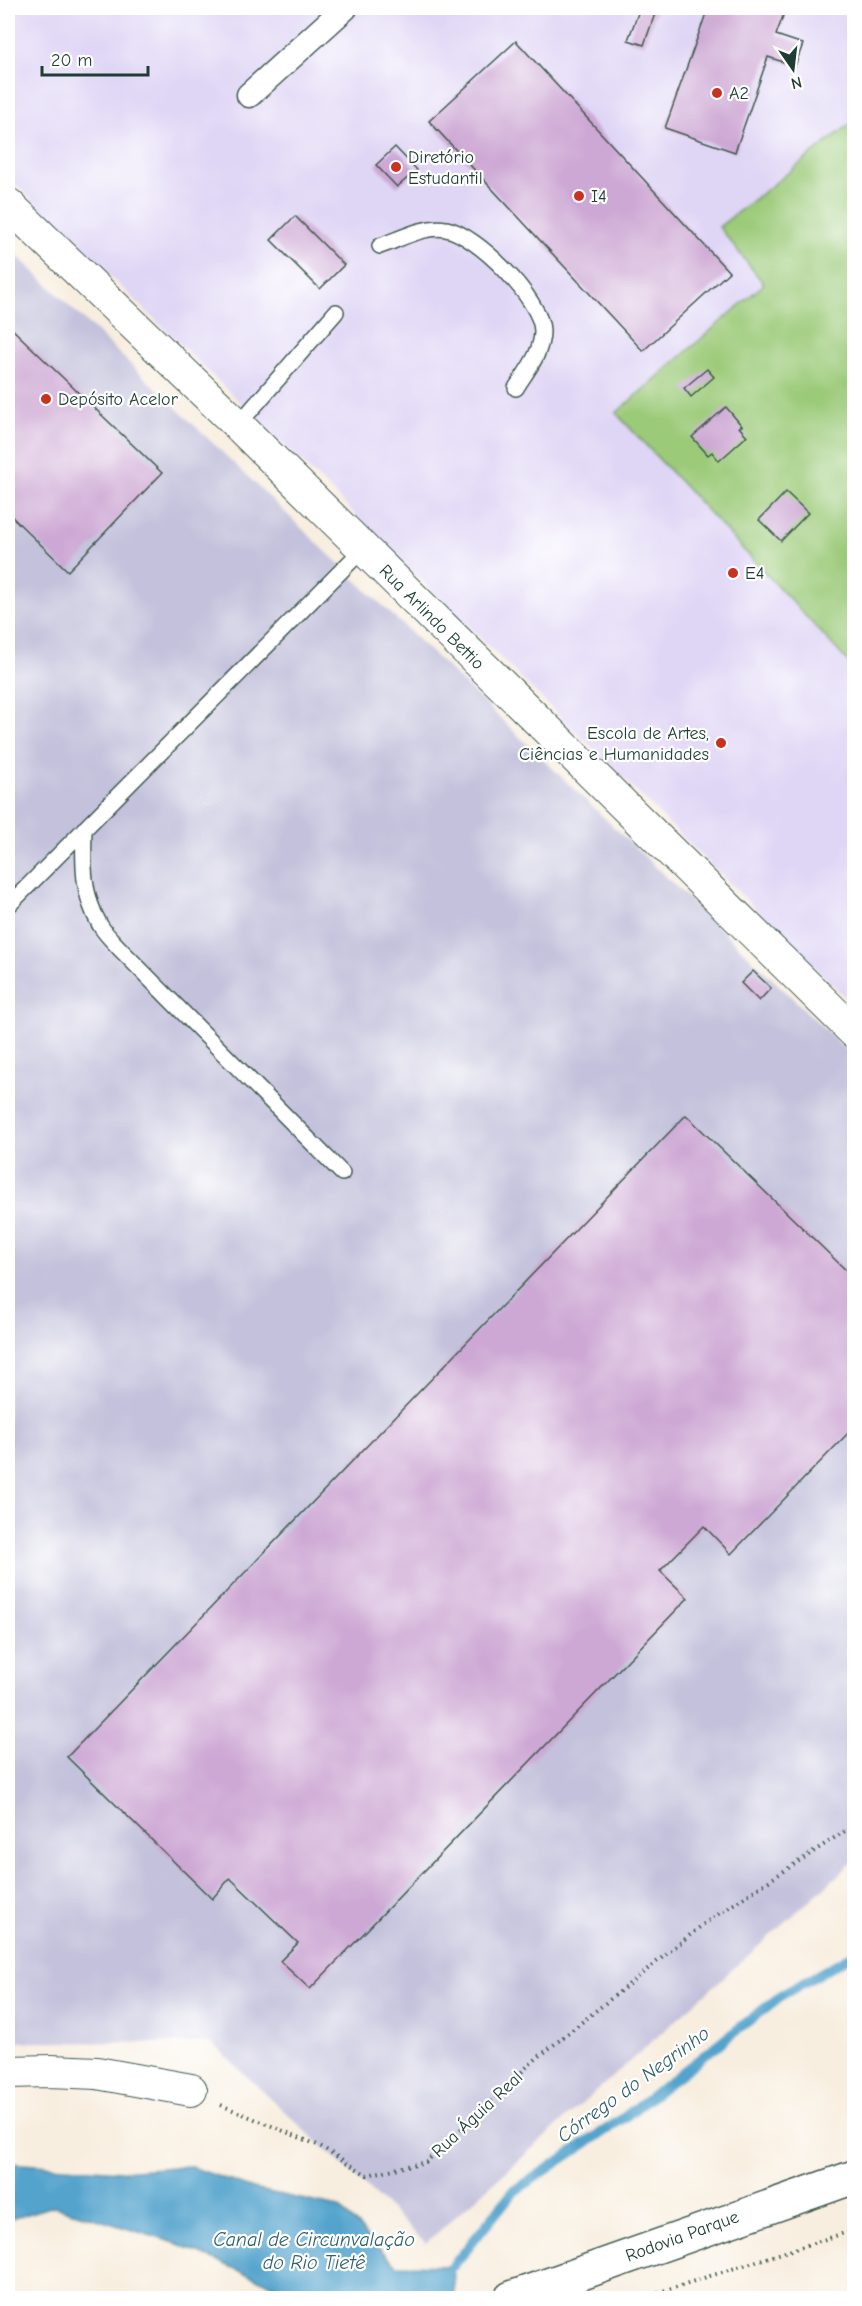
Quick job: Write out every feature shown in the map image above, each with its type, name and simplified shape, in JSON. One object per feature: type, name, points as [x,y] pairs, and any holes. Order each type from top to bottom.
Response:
[{"type":"street","points":[[249,95],[345,8]]},
{"type":"street","name":"Rua Arlindo Bettio","points":[[8,204],[238,425],[855,1032]]},
{"type":"street","points":[[8,2072],[97,2073],[191,2090]]},
{"type":"street","name":"Rodovia Parque","points":[[511,2298],[855,2177]]},
{"type":"lane","points":[[380,246],[432,228],[446,229],[464,235],[494,259],[534,303],[542,328],[540,349],[516,388]]},
{"type":"lane","points":[[238,425],[336,312]]},
{"type":"lane","points":[[8,906],[363,549]]},
{"type":"lane","points":[[84,829],[83,874],[88,898],[100,925],[121,950],[342,1173]]},
{"type":"path","name":"Rua Águia Real","points":[[191,2090],[238,2113],[273,2125],[320,2146],[367,2175],[426,2162],[531,2063],[705,1923],[855,1825]]},
{"type":"path","points":[[641,2298],[855,2230]]},
{"type":"shaded area","name":"Escola de Artes, Ciências e Humanidades","points":[[8,8],[854,8],[854,1006],[319,479],[8,177]]},
{"type":"shaded area","points":[[8,247],[854,1057],[854,1861],[426,2243],[211,2043],[8,2042]]},
{"type":"green space","points":[[854,121],[854,668],[616,413],[764,284],[719,227]]},
{"type":"water","name":"Canal de Circunvalação do Rio Tietê","points":[[8,2163],[121,2171],[189,2166],[253,2189],[339,2207],[396,2265],[453,2266],[455,2298],[302,2298],[178,2244],[54,2206],[8,2220]]},
{"type":"building","points":[[640,8],[657,8],[644,45],[628,40]]},
{"type":"building","name":"A2","points":[[708,8],[786,8],[776,35],[803,44],[795,66],[768,57],[735,152],[665,128]]},
{"type":"building","name":"I4","points":[[516,41],[729,272],[643,351],[429,121]]},
{"type":"building","name":"Diretório Estudantil","points":[[395,147],[417,170],[397,187],[376,165]]},
{"type":"building","points":[[295,216],[344,265],[320,289],[271,240]]},
{"type":"building","name":"Depósito Acelor","points":[[8,325],[162,473],[68,571],[8,513]]},
{"type":"building","points":[[707,369],[714,377],[691,397],[684,388]]},
{"type":"building","points":[[726,407],[742,426],[739,427],[747,436],[719,461],[712,452],[708,455],[692,437]]},
{"type":"building","points":[[786,492],[808,513],[781,541],[759,520]]},
{"type":"building","points":[[753,971],[771,988],[759,1001],[741,983]]},
{"type":"building","points":[[686,1115],[854,1278],[854,1427],[731,1554],[704,1526],[660,1571],[688,1598],[310,1989],[280,1961],[298,1943],[230,1878],[212,1899],[67,1757]]},
{"type":"waterway","name":"Córrego do Negrinho","points":[[453,2266],[513,2192],[622,2119],[782,1995],[854,1954]]},
{"type":"place","name":"A2","points":[[717,93]]},
{"type":"place","name":"Diretório Estudantil","points":[[396,167]]},
{"type":"place","name":"I4","points":[[579,196]]},
{"type":"place","name":"Depósito Acelor","points":[[46,399]]},
{"type":"place","name":"E4","points":[[733,573]]},
{"type":"place","name":"Escola de Artes, Ciências e Humanidades","points":[[721,743]]}]
